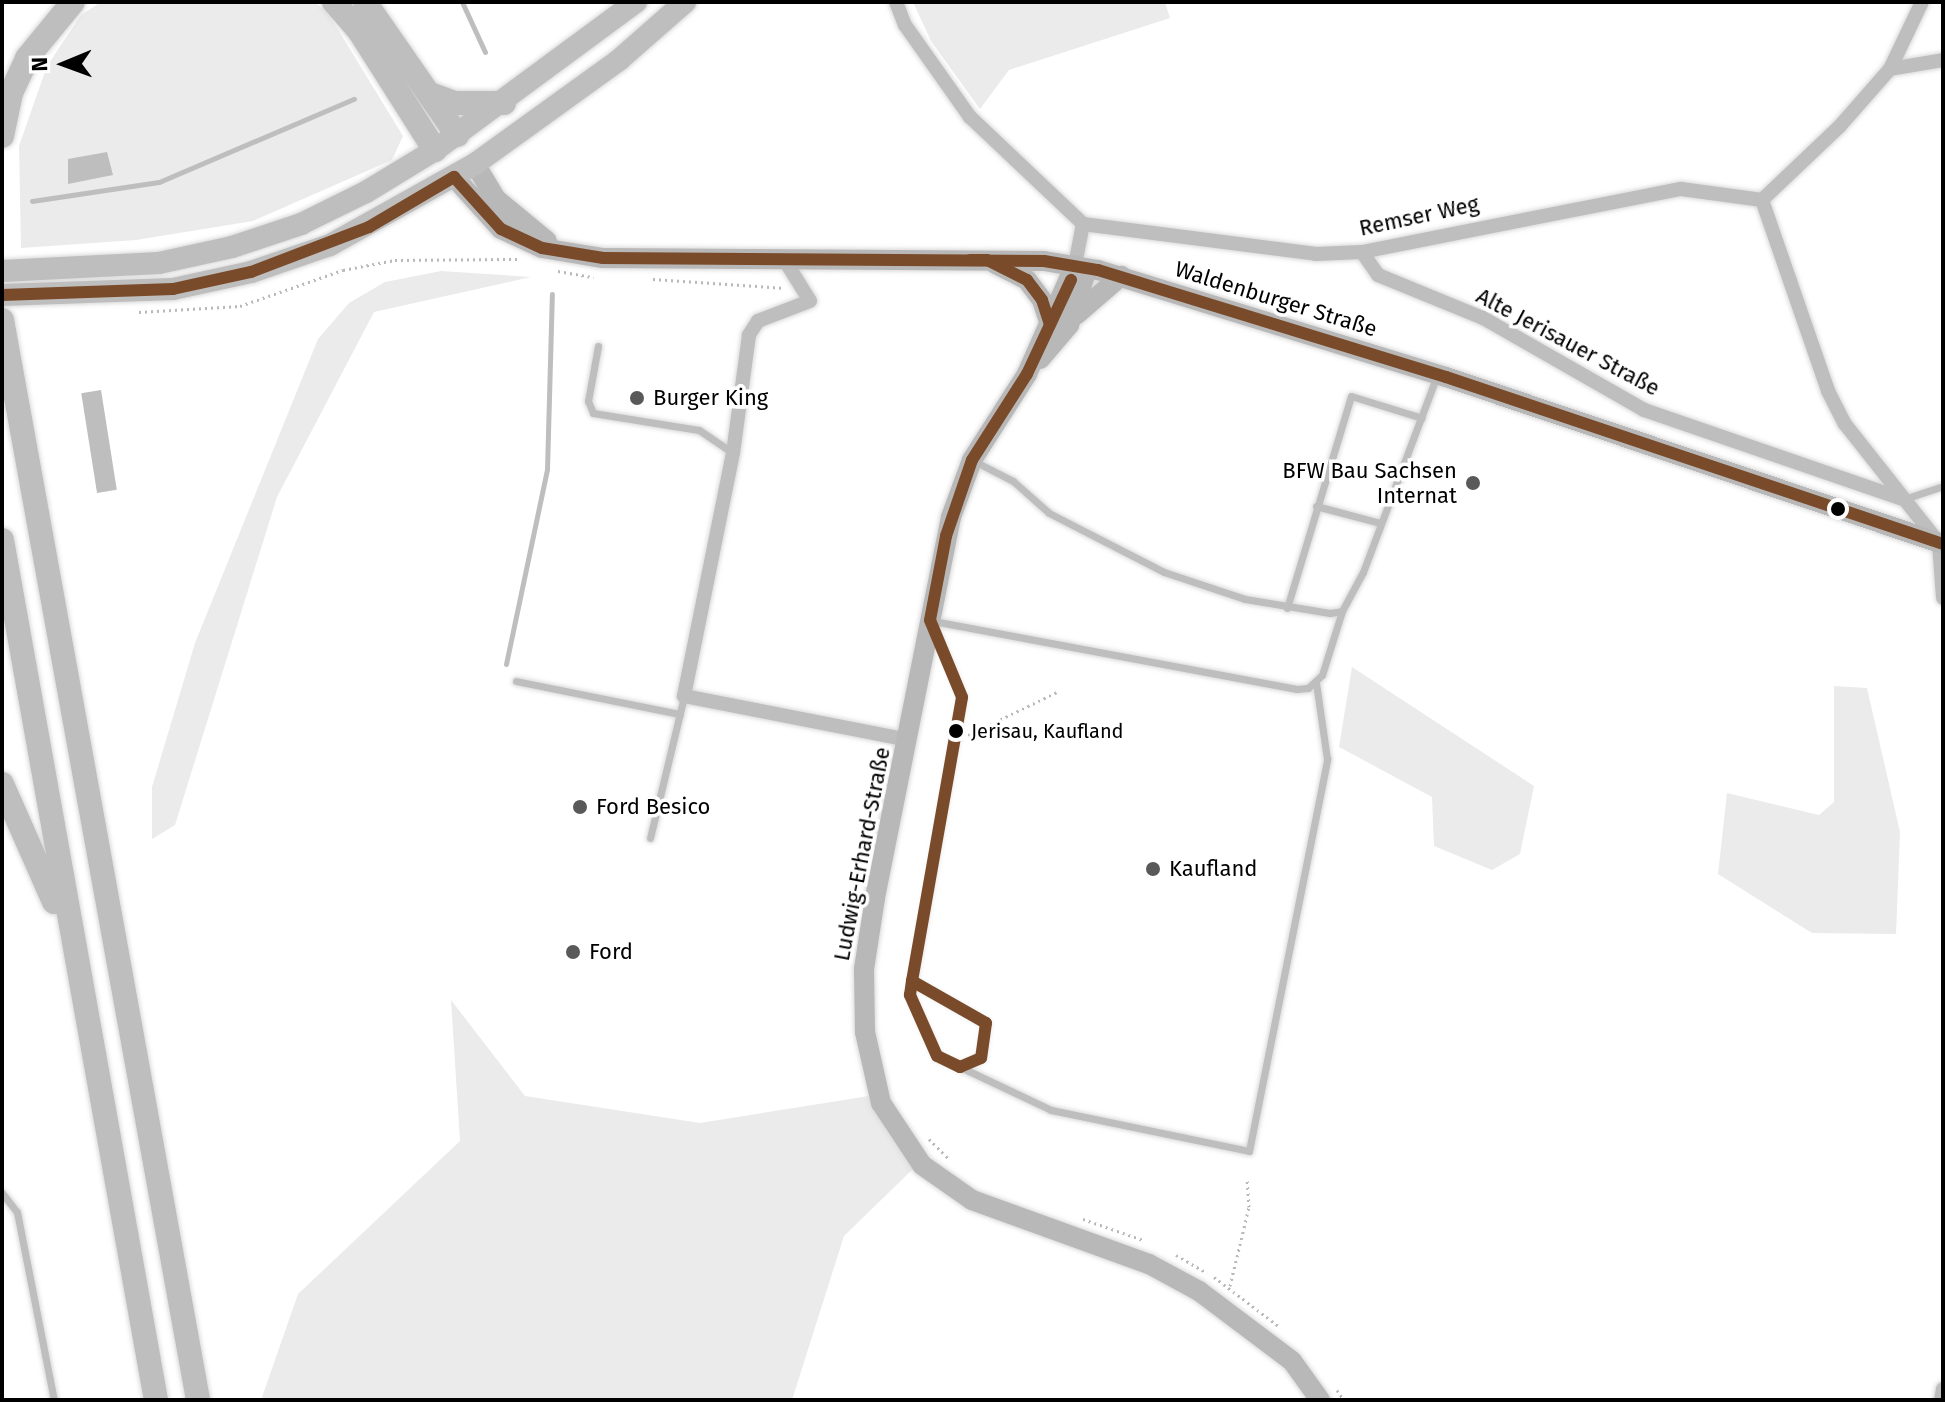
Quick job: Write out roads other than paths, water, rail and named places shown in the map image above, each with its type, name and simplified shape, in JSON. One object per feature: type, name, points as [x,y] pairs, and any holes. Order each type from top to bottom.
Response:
[{"type":"highway","points":[[2,136],[11,93],[27,58],[73,2]]},
{"type":"highway","points":[[334,2],[360,32],[435,150]]},
{"type":"highway","points":[[365,2],[457,135]]},
{"type":"highway","points":[[430,94],[455,103],[504,103]]},
{"type":"highway","points":[[2,320],[198,1400]]},
{"type":"highway","points":[[2,540],[156,1400]]},
{"type":"highway","points":[[2,784],[19,814],[74,953]]},
{"type":"main road","points":[[2,271],[159,263],[267,236],[334,209],[435,150],[504,103],[636,2]]},
{"type":"main road","points":[[2,295],[173,289],[251,272],[369,227],[475,164],[619,60],[685,2]]},
{"type":"main road","points":[[457,135],[475,164]]},
{"type":"main road","points":[[435,150],[454,177]]},
{"type":"street","points":[[896,2],[905,25],[970,117],[1083,224],[1081,266]]},
{"type":"street","points":[[1922,2],[1890,69],[1839,127],[1762,200],[1828,391],[1845,424],[1902,499],[1941,543],[1943,598]]},
{"type":"street","points":[[1890,69],[1943,60]]},
{"type":"street","name":"Waldenburger Straße","points":[[475,164],[511,214],[568,252]]},
{"type":"street","name":"Waldenburger Straße","points":[[454,177],[501,229],[542,248],[568,252],[626,259],[987,260],[1081,266],[1437,374],[1941,543]]},
{"type":"street","name":"Remser Weg","points":[[1083,224],[1316,254],[1362,252],[1681,189],[1762,200]]},
{"type":"street","name":"Alte Jerisauer Straße","points":[[1362,252],[1378,275],[1483,318],[1644,410],[1902,499]]},
{"type":"street","points":[[684,696],[733,453],[749,335],[758,321],[810,301],[784,259]]},
{"type":"street","points":[[987,260],[1027,280],[1059,325],[1121,276]]},
{"type":"street","name":"Ludwig-Erhard-Straße","points":[[1081,266],[1059,325],[972,460],[951,517],[864,969],[865,1032],[881,1103],[922,1165],[972,1200],[1149,1264],[1199,1291],[1292,1361],[1320,1400]]},
{"type":"street","name":"Ludwig-Erhard-Straße","points":[[684,696],[908,740]]},
{"type":"street","points":[[1941,1400],[1943,1389]]},
{"type":"lane","points":[[598,346],[588,401],[593,413],[699,430],[733,453]]},
{"type":"lane","points":[[930,620],[962,697],[910,995],[937,1056],[1051,1110],[1249,1151],[1327,759],[1316,683],[1437,374]]},
{"type":"lane","points":[[1287,608],[1351,396],[1422,418]]},
{"type":"lane","points":[[972,460],[1013,481],[1049,513],[1164,572],[1287,608],[1342,611]]},
{"type":"lane","points":[[1902,499],[1943,486]]},
{"type":"lane","points":[[1316,506],[1380,523]]},
{"type":"lane","points":[[930,620],[1297,689],[1316,683]]},
{"type":"lane","points":[[516,681],[680,714]]},
{"type":"lane","points":[[650,838],[684,696]]},
{"type":"lane","points":[[912,981],[986,1023],[981,1058],[960,1067]]},
{"type":"lane","points":[[2,1193],[17,1212],[54,1400]]},
{"type":"waterway","points":[[462,2],[485,52]]},
{"type":"waterway","points":[[32,201],[159,182],[354,99]]},
{"type":"waterway","points":[[506,664],[547,469],[552,294]]},
{"type":"place","name":"Burger King","points":[[637,398]]},
{"type":"place","name":"BFW Bau Sachsen Internat","points":[[1473,483]]},
{"type":"place","name":"Jerisau, Kaufland","points":[[956,731]]},
{"type":"place","name":"Ford Besico","points":[[580,807]]},
{"type":"place","name":"Kaufland","points":[[1153,869]]},
{"type":"place","name":"Ford","points":[[573,952]]}]
